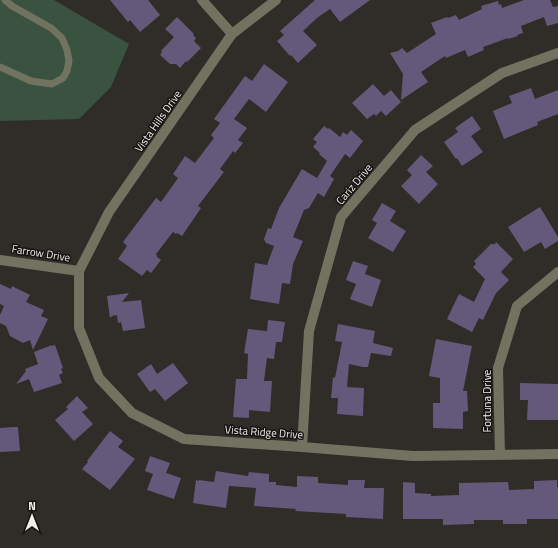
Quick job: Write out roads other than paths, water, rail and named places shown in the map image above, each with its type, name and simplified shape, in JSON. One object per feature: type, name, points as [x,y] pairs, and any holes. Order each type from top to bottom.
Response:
[{"type":"street","points":[[202,0],[232,34]]},
{"type":"street","name":"Vista Hills Drive","points":[[79,271],[109,212],[232,34],[276,0]]},
{"type":"street","name":"Cariz Drive","points":[[302,447],[309,331],[341,218],[414,130],[502,73],[558,53]]},
{"type":"street","name":"Farrow Drive","points":[[0,260],[79,271]]},
{"type":"street","name":"Vista Ridge Drive","points":[[79,271],[79,328],[98,378],[132,413],[184,439],[413,456],[558,454]]},
{"type":"street","name":"Fortuna Drive","points":[[500,455],[498,368],[510,327],[517,306],[558,272]]},
{"type":"lane","points":[[0,67],[31,81],[52,84],[63,78],[67,71],[69,61],[67,50],[62,38],[51,28],[12,6],[5,0]]}]
